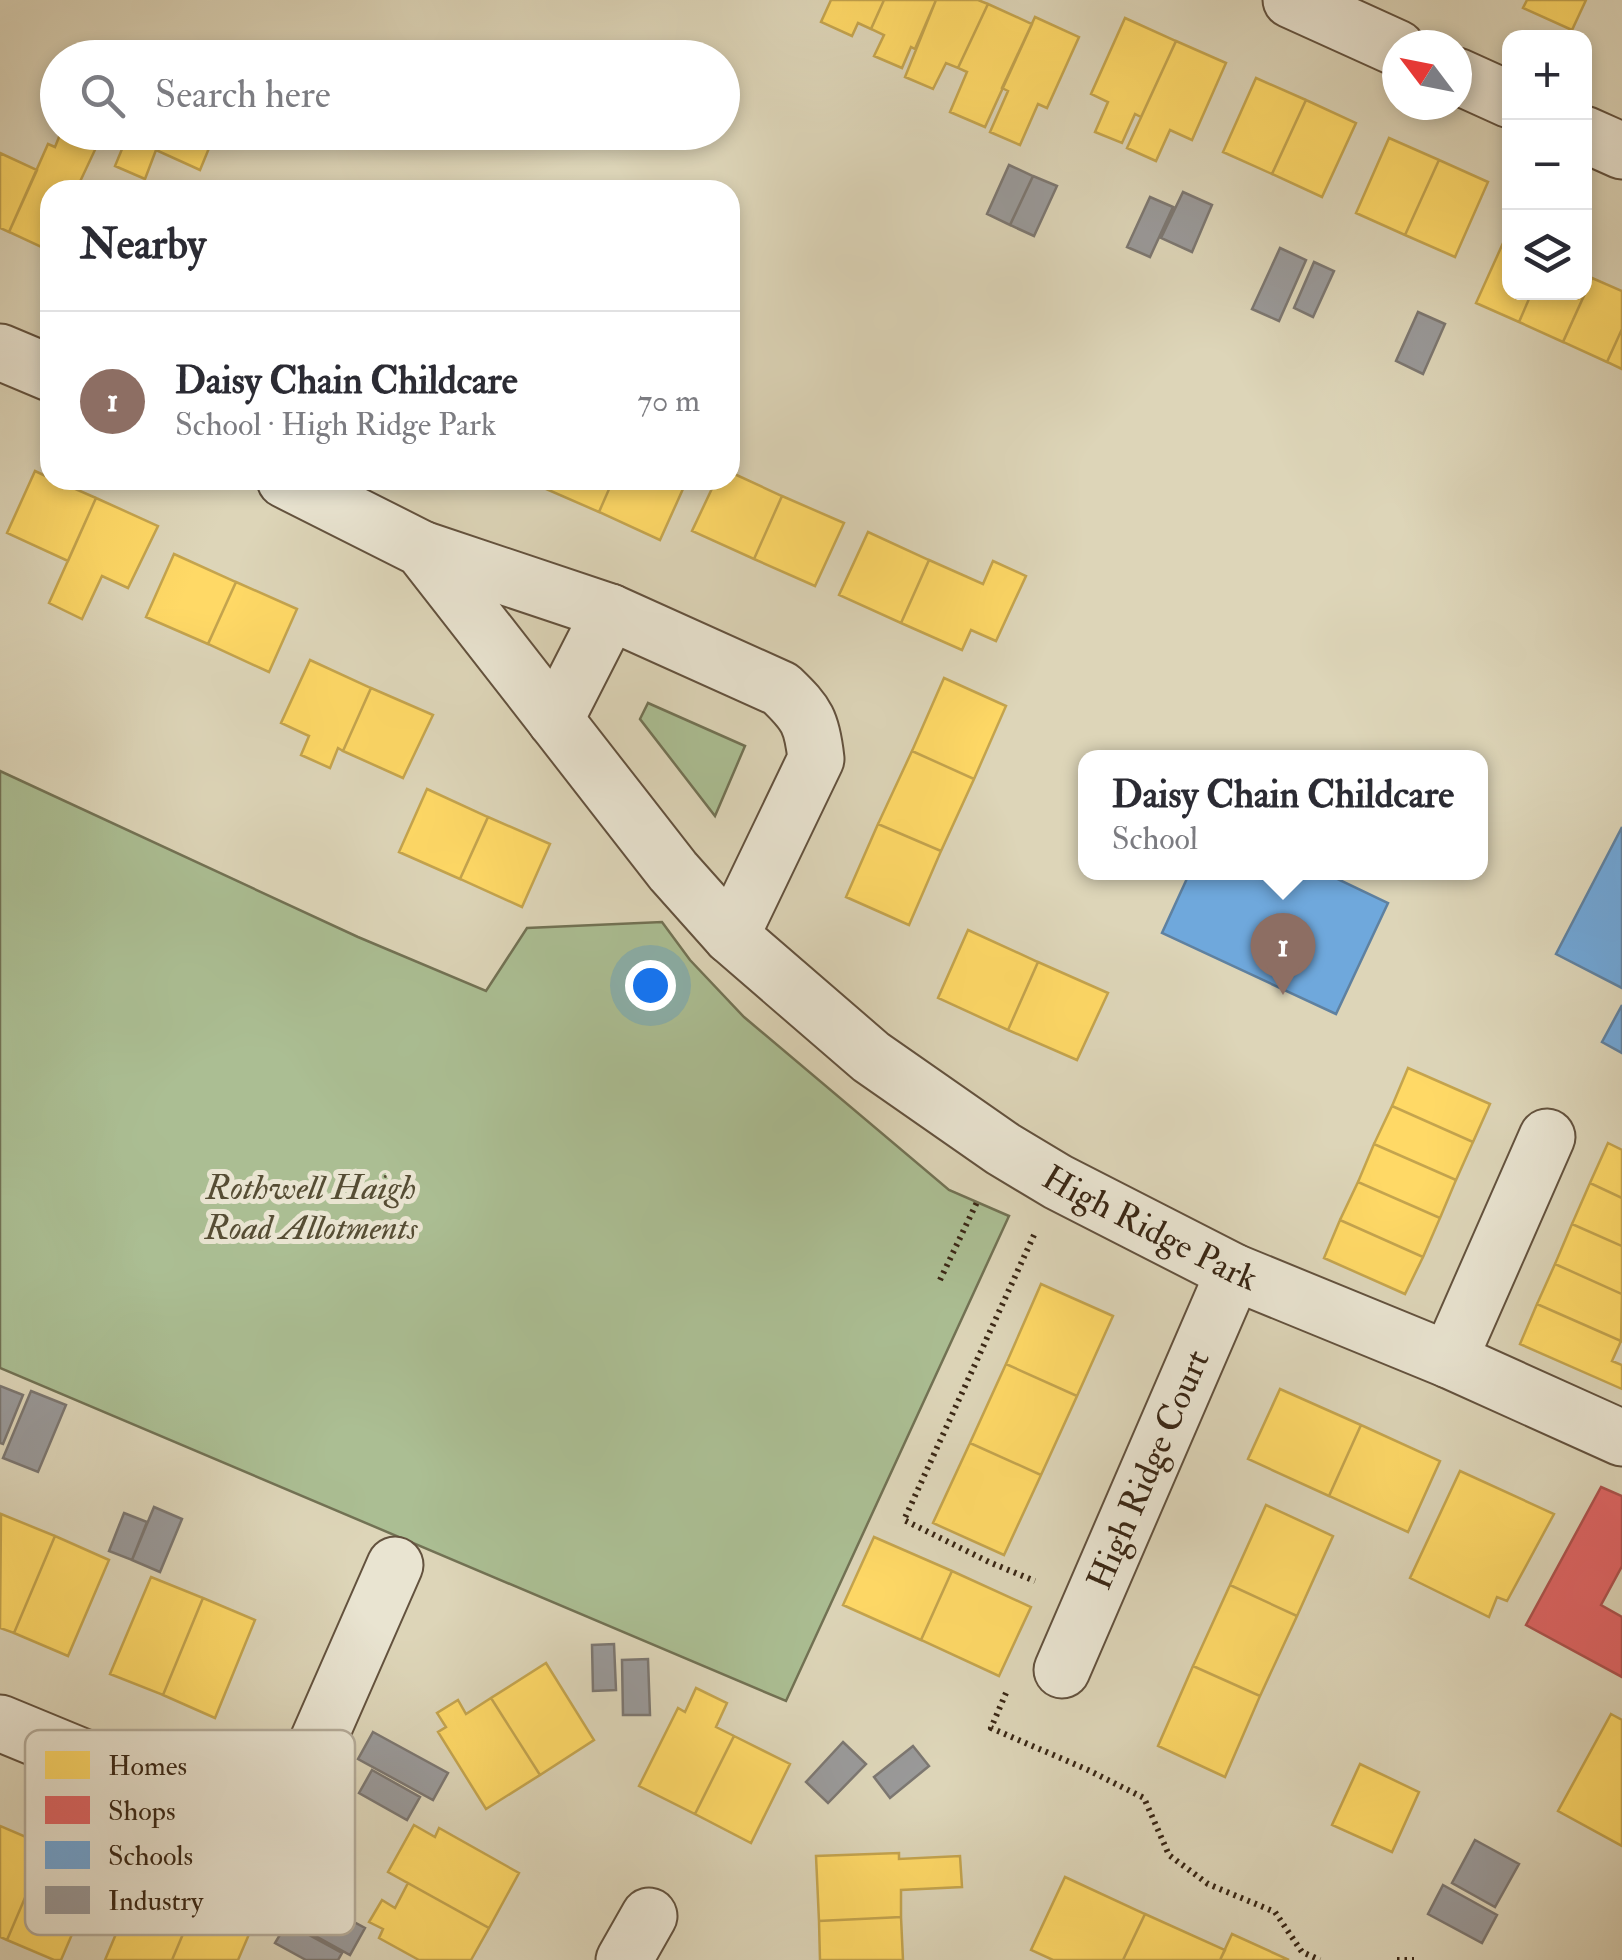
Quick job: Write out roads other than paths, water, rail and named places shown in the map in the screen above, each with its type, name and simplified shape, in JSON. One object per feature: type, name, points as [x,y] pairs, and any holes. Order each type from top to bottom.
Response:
[{"type":"street","points":[[1292,0],[1382,41]]},
{"type":"street","points":[[1472,83],[1502,96]]},
{"type":"street","points":[[1592,138],[1622,152]]},
{"type":"street","points":[[0,352],[40,370]]},
{"type":"street","name":"High Ridge Park","points":[[305,490],[422,550],[610,612],[781,689],[802,709],[813,730],[816,758],[731,936]]},
{"type":"street","name":"High Ridge Park","points":[[422,550],[674,870],[731,936],[871,1056],[1003,1150],[1234,1272],[1449,1360],[1622,1438]]},
{"type":"street","points":[[555,720],[610,612]]},
{"type":"street","points":[[1449,1360],[1547,1137]]},
{"type":"street","name":"High Ridge Court","points":[[1062,1670],[1234,1272]]},
{"type":"street","points":[[322,1730],[395,1565]]},
{"type":"street","points":[[0,1722],[25,1732]]},
{"type":"place","name":"Daisy Chain Childcare","points":[[1283,995]]},
{"type":"park label","name":"Rothwell Haigh Road Allotments","points":[[311,1208]]}]
